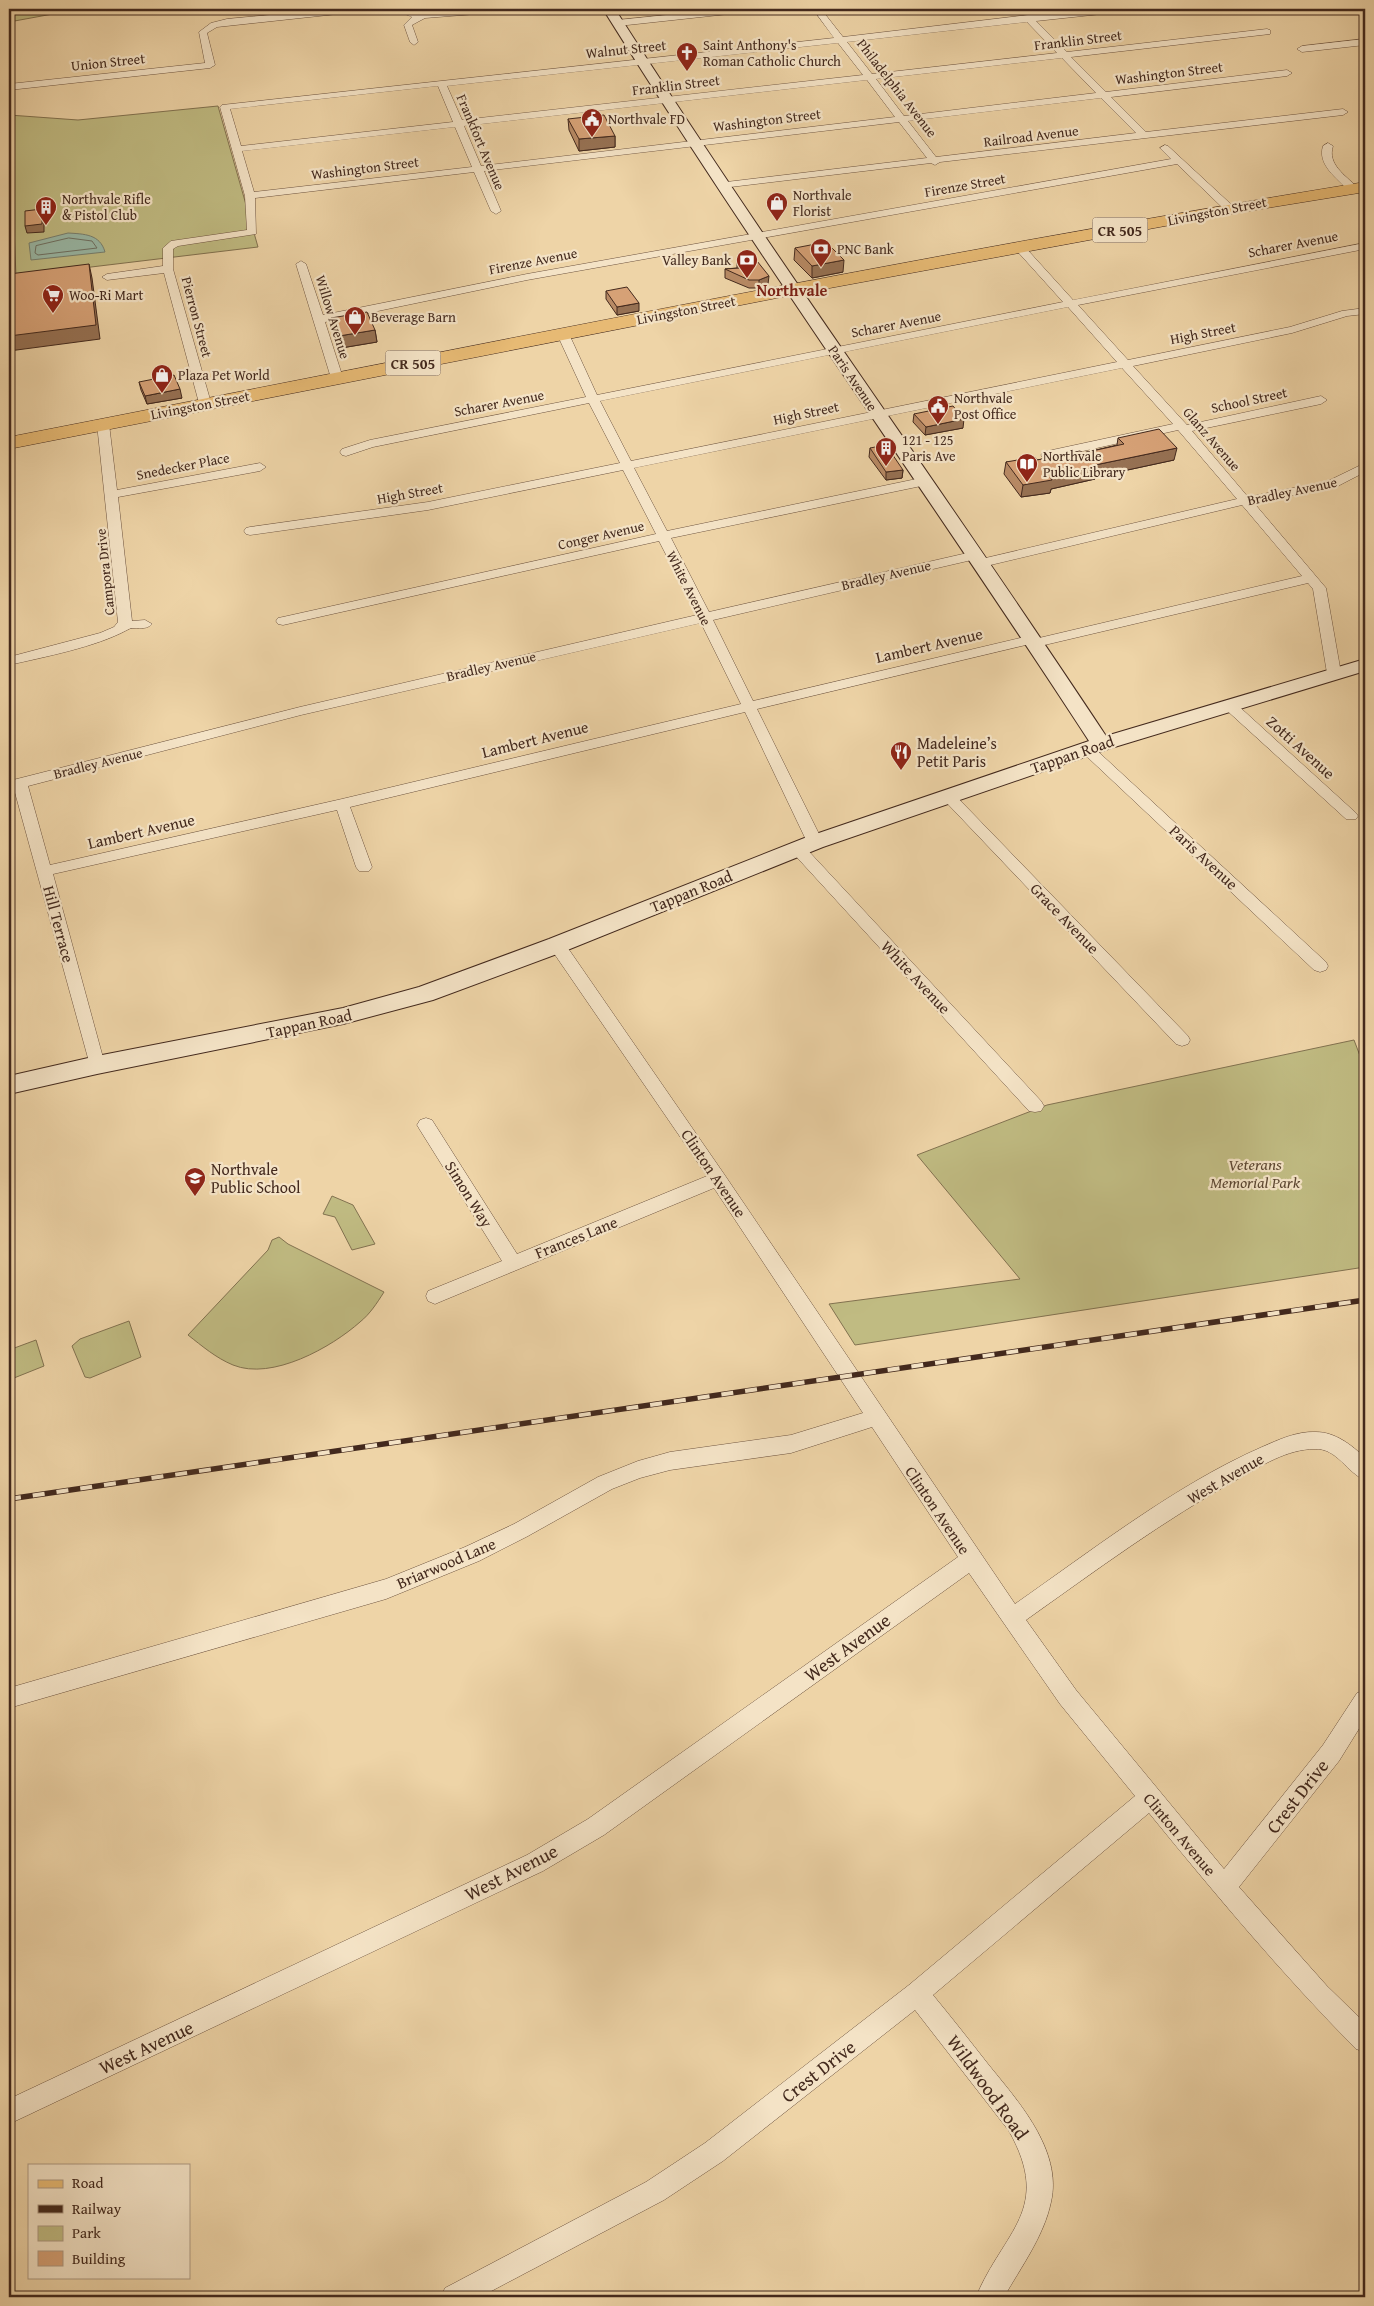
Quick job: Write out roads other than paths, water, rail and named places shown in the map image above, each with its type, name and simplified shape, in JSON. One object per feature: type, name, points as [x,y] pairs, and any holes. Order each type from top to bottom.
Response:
[{"type":"main road","name":"Livingston Street","points":[[9,443],[792,290],[1021,249],[1230,208],[1359,188]]},
{"type":"street","name":"Union Street","points":[[9,87],[210,65],[203,32],[214,25],[226,22],[356,9]]},
{"type":"street","points":[[396,9],[413,15],[424,16],[502,9]]},
{"type":"street","name":"Paris Avenue","points":[[610,9],[694,143],[756,237],[1035,641],[1094,746],[1320,966]]},
{"type":"street","points":[[618,23],[748,9]]},
{"type":"street","name":"Philadelphia Avenue","points":[[817,9],[903,118],[935,162]]},
{"type":"street","name":"Walnut Street","points":[[236,149],[225,107],[841,38],[1120,9]]},
{"type":"street","points":[[414,42],[408,25],[411,21],[424,16]]},
{"type":"street","points":[[1028,18],[1143,135]]},
{"type":"street","name":"Franklin Street","points":[[236,149],[1267,32]]},
{"type":"street","points":[[1302,49],[1365,42]]},
{"type":"street","name":"Washington Street","points":[[250,196],[1287,73]]},
{"type":"street","name":"Frankfort Avenue","points":[[441,83],[496,211]]},
{"type":"street","name":"Railroad Avenue","points":[[722,185],[935,162],[1343,112]]},
{"type":"street","points":[[1328,146],[1325,155],[1328,163],[1359,188]]},
{"type":"street","points":[[1165,148],[1230,208]]},
{"type":"street","points":[[168,269],[168,248],[175,243],[252,232],[250,196],[236,149]]},
{"type":"street","name":"Firenze Street","points":[[756,237],[1178,161]]},
{"type":"street","name":"Firenze Avenue","points":[[317,320],[527,277],[756,237]]},
{"type":"street","name":"Scharer Avenue","points":[[346,452],[370,444],[836,352],[1302,256],[1365,246]]},
{"type":"street","name":"Glanz Avenue","points":[[1021,249],[1182,427],[1319,588],[1334,673]]},
{"type":"street","name":"Willow Avenue","points":[[301,264],[336,378]]},
{"type":"street","name":"Pierron Street","points":[[107,277],[168,269],[205,404]]},
{"type":"street","name":"High Street","points":[[250,531],[428,506],[1292,330],[1346,313],[1365,311]]},
{"type":"street","name":"White Avenue","points":[[563,334],[593,399],[705,617],[747,706],[806,845],[1035,1106]]},
{"type":"street","name":"School Street","points":[[1047,455],[1320,400]]},
{"type":"street","name":"Campora Drive","points":[[9,661],[106,636],[116,632],[124,625],[126,618],[103,424]]},
{"type":"street","name":"Snedecker Place","points":[[111,495],[260,467]]},
{"type":"street","name":"Bradley Avenue","points":[[14,784],[310,708],[705,617],[1332,484],[1365,467]]},
{"type":"street","name":"Conger Avenue","points":[[282,621],[663,536],[926,481]]},
{"type":"street","name":"Lambert Avenue","points":[[45,871],[342,804],[747,706],[1311,578]]},
{"type":"street","points":[[124,625],[145,624]]},
{"type":"street","name":"Tappan Road","points":[[9,1085],[98,1065],[343,1016],[395,1003],[452,985],[557,945],[806,845],[1094,746],[1228,704],[1365,665]]},
{"type":"street","name":"Zotti Avenue","points":[[1228,704],[1351,816]]},
{"type":"street","name":"Hill Terrace","points":[[14,784],[45,871],[98,1065]]},
{"type":"street","name":"Grace Avenue","points":[[948,796],[1182,1040]]},
{"type":"street","points":[[342,804],[364,867]]},
{"type":"street","name":"Clinton Avenue","points":[[557,945],[718,1179],[971,1559],[1068,1697],[1224,1887],[1319,1994],[1365,2040]]},
{"type":"street","name":"Simon Way","points":[[426,1125],[513,1263]]},
{"type":"street","name":"Frances Lane","points":[[435,1296],[718,1179]]},
{"type":"street","name":"Briarwood Lane","points":[[9,1698],[386,1589],[429,1573],[521,1530],[605,1483],[638,1470],[670,1461],[791,1444],[876,1417]]},
{"type":"street","name":"West Avenue","points":[[1012,1618],[1137,1530],[1244,1465],[1291,1443],[1314,1439],[1334,1445],[1348,1454],[1365,1471]]},
{"type":"street","name":"West Avenue","points":[[9,2112],[536,1863],[596,1827],[971,1559]]},
{"type":"street","name":"Crest Drive","points":[[1224,1887],[1331,1753],[1365,1700]]},
{"type":"street","name":"Crest Drive","points":[[454,2297],[655,2191],[714,2152],[917,1993],[1149,1798]]},
{"type":"street","name":"Wildwood Road","points":[[917,1993],[1018,2122],[1033,2149],[1039,2176],[1039,2201],[1028,2230],[989,2297]]},
{"type":"water","points":[[68,233],[95,238],[103,246],[105,252],[31,260],[29,243]]},
{"type":"railway","points":[[9,1499],[1365,1300]]},
{"type":"place","name":"Saint Anthony's Roman Catholic Church","points":[[687,72]]},
{"type":"place","name":"Northvale FD","points":[[592,138]]},
{"type":"place","name":"Northvale Florist","points":[[777,222]]},
{"type":"place","name":"Northvale Rifle & Pistol Club","points":[[46,226]]},
{"type":"place","name":"PNC Bank","points":[[821,268]]},
{"type":"place","name":"Valley Bank","points":[[747,279]]},
{"type":"place","name":"Woo-Ri Mart","points":[[53,314]]},
{"type":"place","name":"Beverage Barn","points":[[355,336]]},
{"type":"place","name":"Plaza Pet World","points":[[162,394]]},
{"type":"place","name":"Northvale Post Office","points":[[938,425]]},
{"type":"place","name":"121 - 125 Paris Ave","points":[[886,467]]},
{"type":"place","name":"Northvale Public Library","points":[[1027,483]]},
{"type":"place","name":"Madeleine’s Petit Paris","points":[[901,771]]},
{"type":"place","name":"Northvale Public School","points":[[195,1197]]},
{"type":"district","name":"Northvale","points":[[792,290]]},
{"type":"park label","name":"Veterans Memorial Park","points":[[1255,1173]]}]
